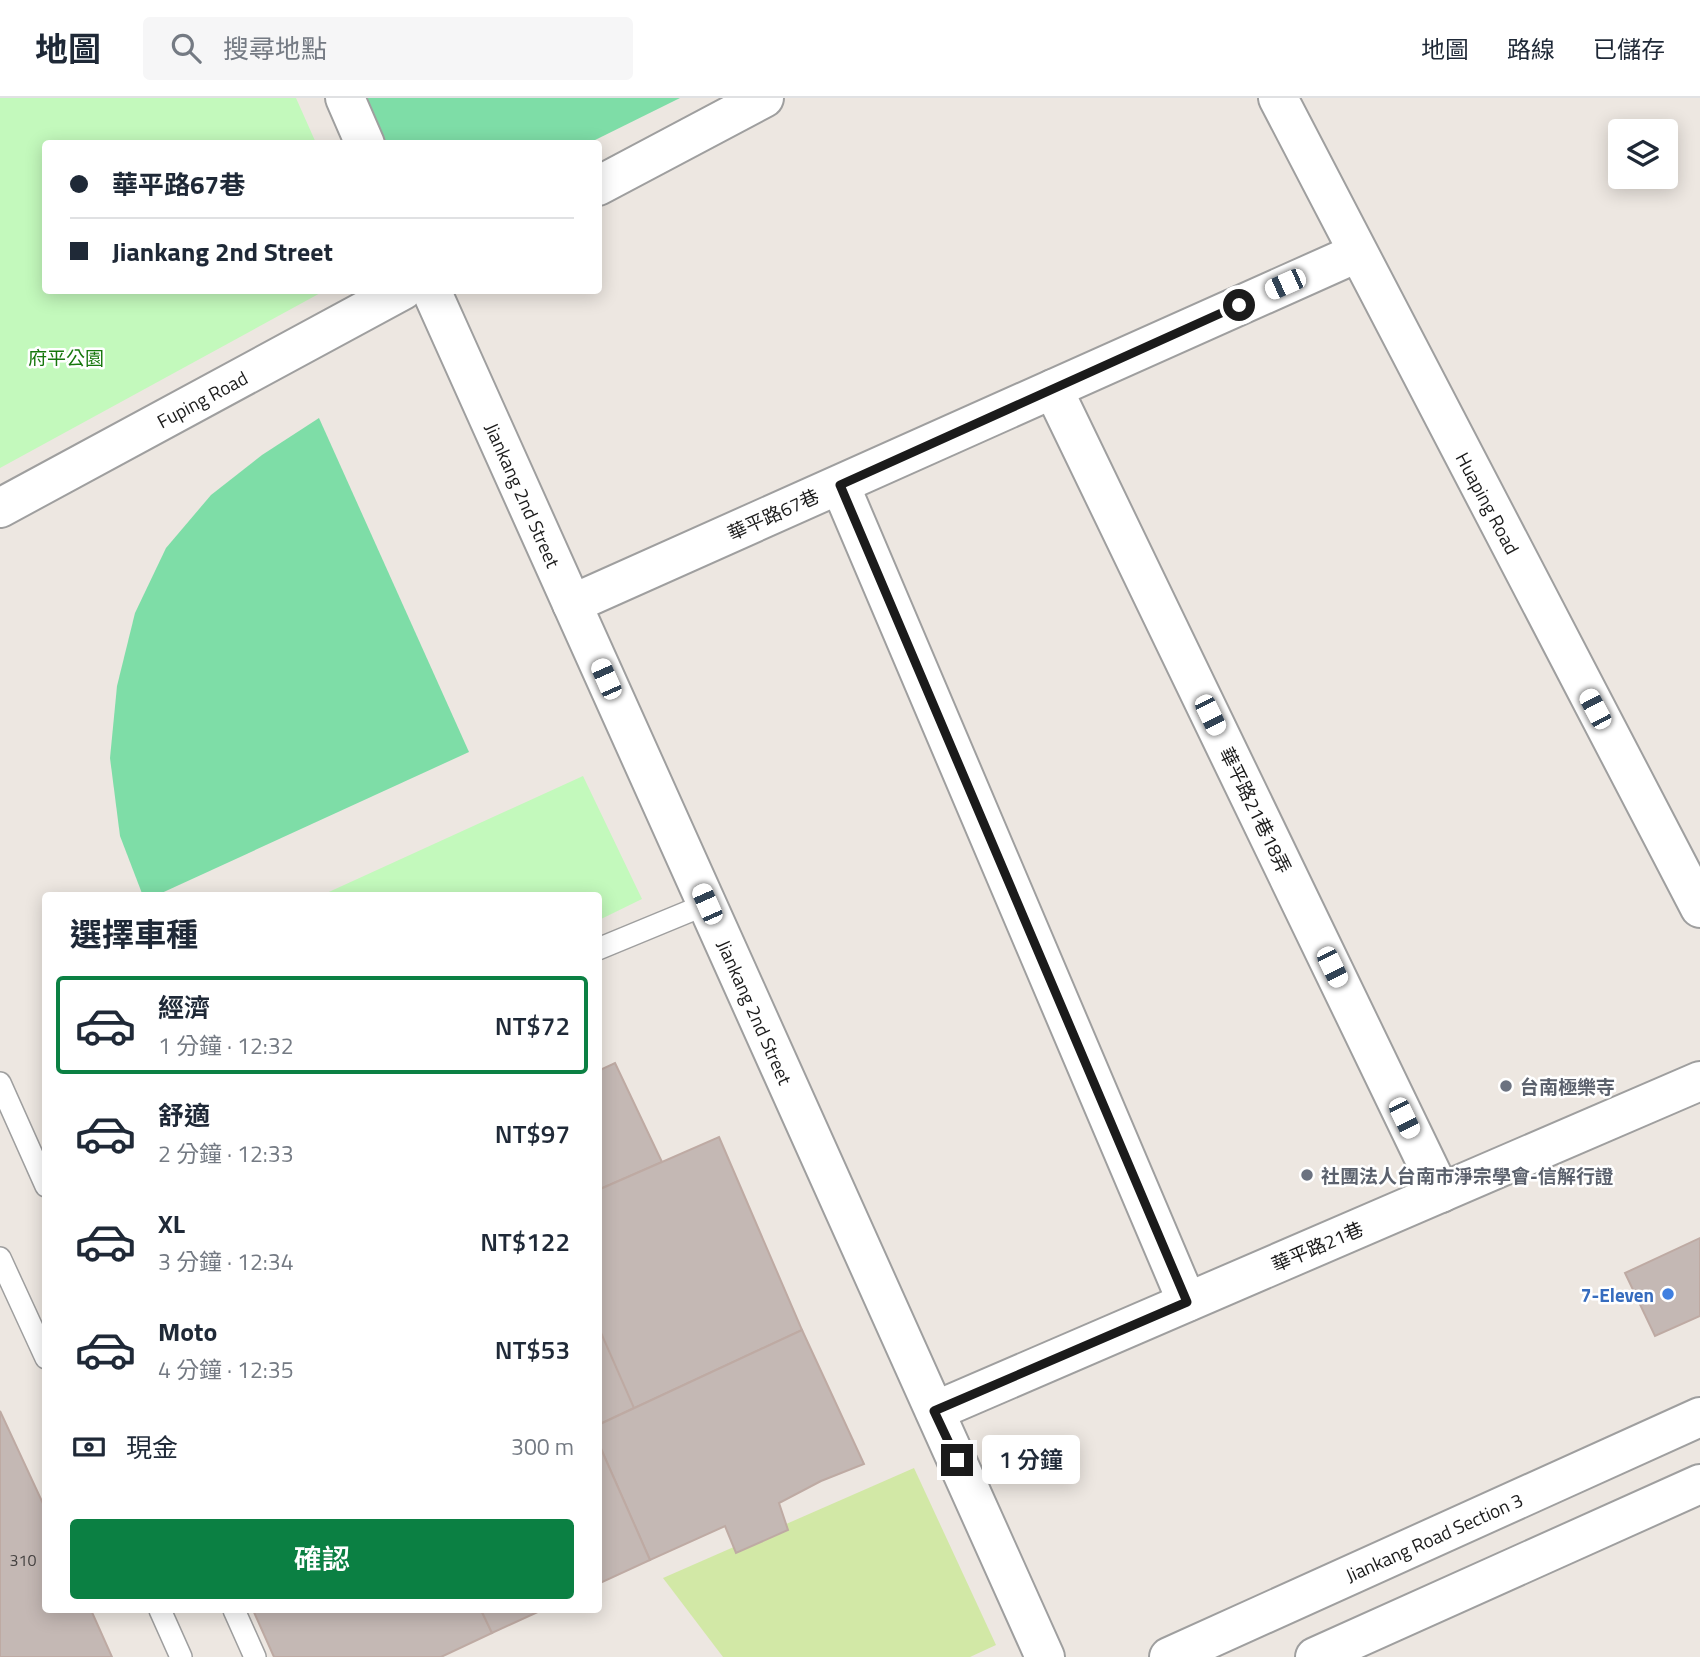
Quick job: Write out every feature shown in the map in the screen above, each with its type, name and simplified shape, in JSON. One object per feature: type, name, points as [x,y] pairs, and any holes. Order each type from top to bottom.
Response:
[{"type":"street","points":[[345,98],[363,140]]},
{"type":"street","points":[[602,184],[764,98]]},
{"type":"street","name":"Huaping Road","points":[[1284,100],[1357,253],[1689,860],[1700,908]]},
{"type":"street","name":"華平路67巷","points":[[572,604],[1357,253]]},
{"type":"street","name":"Fuping Road","points":[[0,509],[396,294]]},
{"type":"street","name":"Jiankang 2nd Street","points":[[433,294],[1045,1657]]},
{"type":"street","name":"華平路21巷18弄","points":[[1053,389],[1441,1193]]},
{"type":"street","points":[[840,485],[1187,1302]]},
{"type":"street","name":"華平路21巷","points":[[934,1411],[1700,1082]]},
{"type":"street","name":"Jiankang Road Section 3","points":[[1169,1657],[1700,1417]]},
{"type":"street","points":[[1315,1657],[1700,1484]]},
{"type":"lane","points":[[602,947],[707,904]]},
{"type":"lane","points":[[0,1083],[42,1177]]},
{"type":"lane","points":[[0,1258],[5,1281],[42,1350]]},
{"type":"lane","points":[[161,1613],[181,1657]]},
{"type":"lane","points":[[235,1613],[254,1657]]},
{"type":"green space","name":"府平公園","points":[[0,98],[296,98],[315,140],[42,140],[42,294],[319,294],[0,468]]},
{"type":"green space","points":[[341,98],[680,98],[595,140],[362,140]]},
{"type":"green space","points":[[319,418],[469,752],[164,892],[141,892],[120,836],[110,758],[117,686],[135,613],[166,548],[211,495],[262,455]]},
{"type":"green space","points":[[583,776],[642,899],[602,919],[602,892],[329,892]]},
{"type":"green space","points":[[914,1468],[996,1645],[970,1657],[723,1657],[663,1578]]},
{"type":"building","points":[[615,1063],[662,1162],[602,1188],[602,1069]]},
{"type":"building","points":[[719,1137],[802,1330],[602,1423],[602,1188]]},
{"type":"building","name":"7-Eleven","points":[[1700,1238],[1700,1316],[1655,1336],[1625,1273]]},
{"type":"building","points":[[802,1330],[864,1464],[821,1481],[779,1503],[788,1530],[736,1553],[725,1526],[650,1560],[602,1451],[602,1423]]},
{"type":"building","points":[[602,1335],[634,1408],[602,1423]]},
{"type":"building","points":[[0,1411],[42,1501],[42,1613],[92,1613],[112,1657],[0,1657]]},
{"type":"building","points":[[602,1451],[650,1560],[602,1582]]},
{"type":"building","points":[[254,1613],[482,1613],[492,1633],[441,1657],[274,1657]]},
{"type":"building","points":[[482,1613],[535,1613],[492,1633]]},
{"type":"place","name":"台南極樂寺","points":[[1506,1086]]},
{"type":"place","name":"社團法人台南市淨宗學會-信解行證","points":[[1307,1175]]},
{"type":"place","name":"7-Eleven","points":[[1668,1294]]},
{"type":"route","points":[[957,1460],[934,1411],[1187,1302],[840,485],[1239,305]]}]
